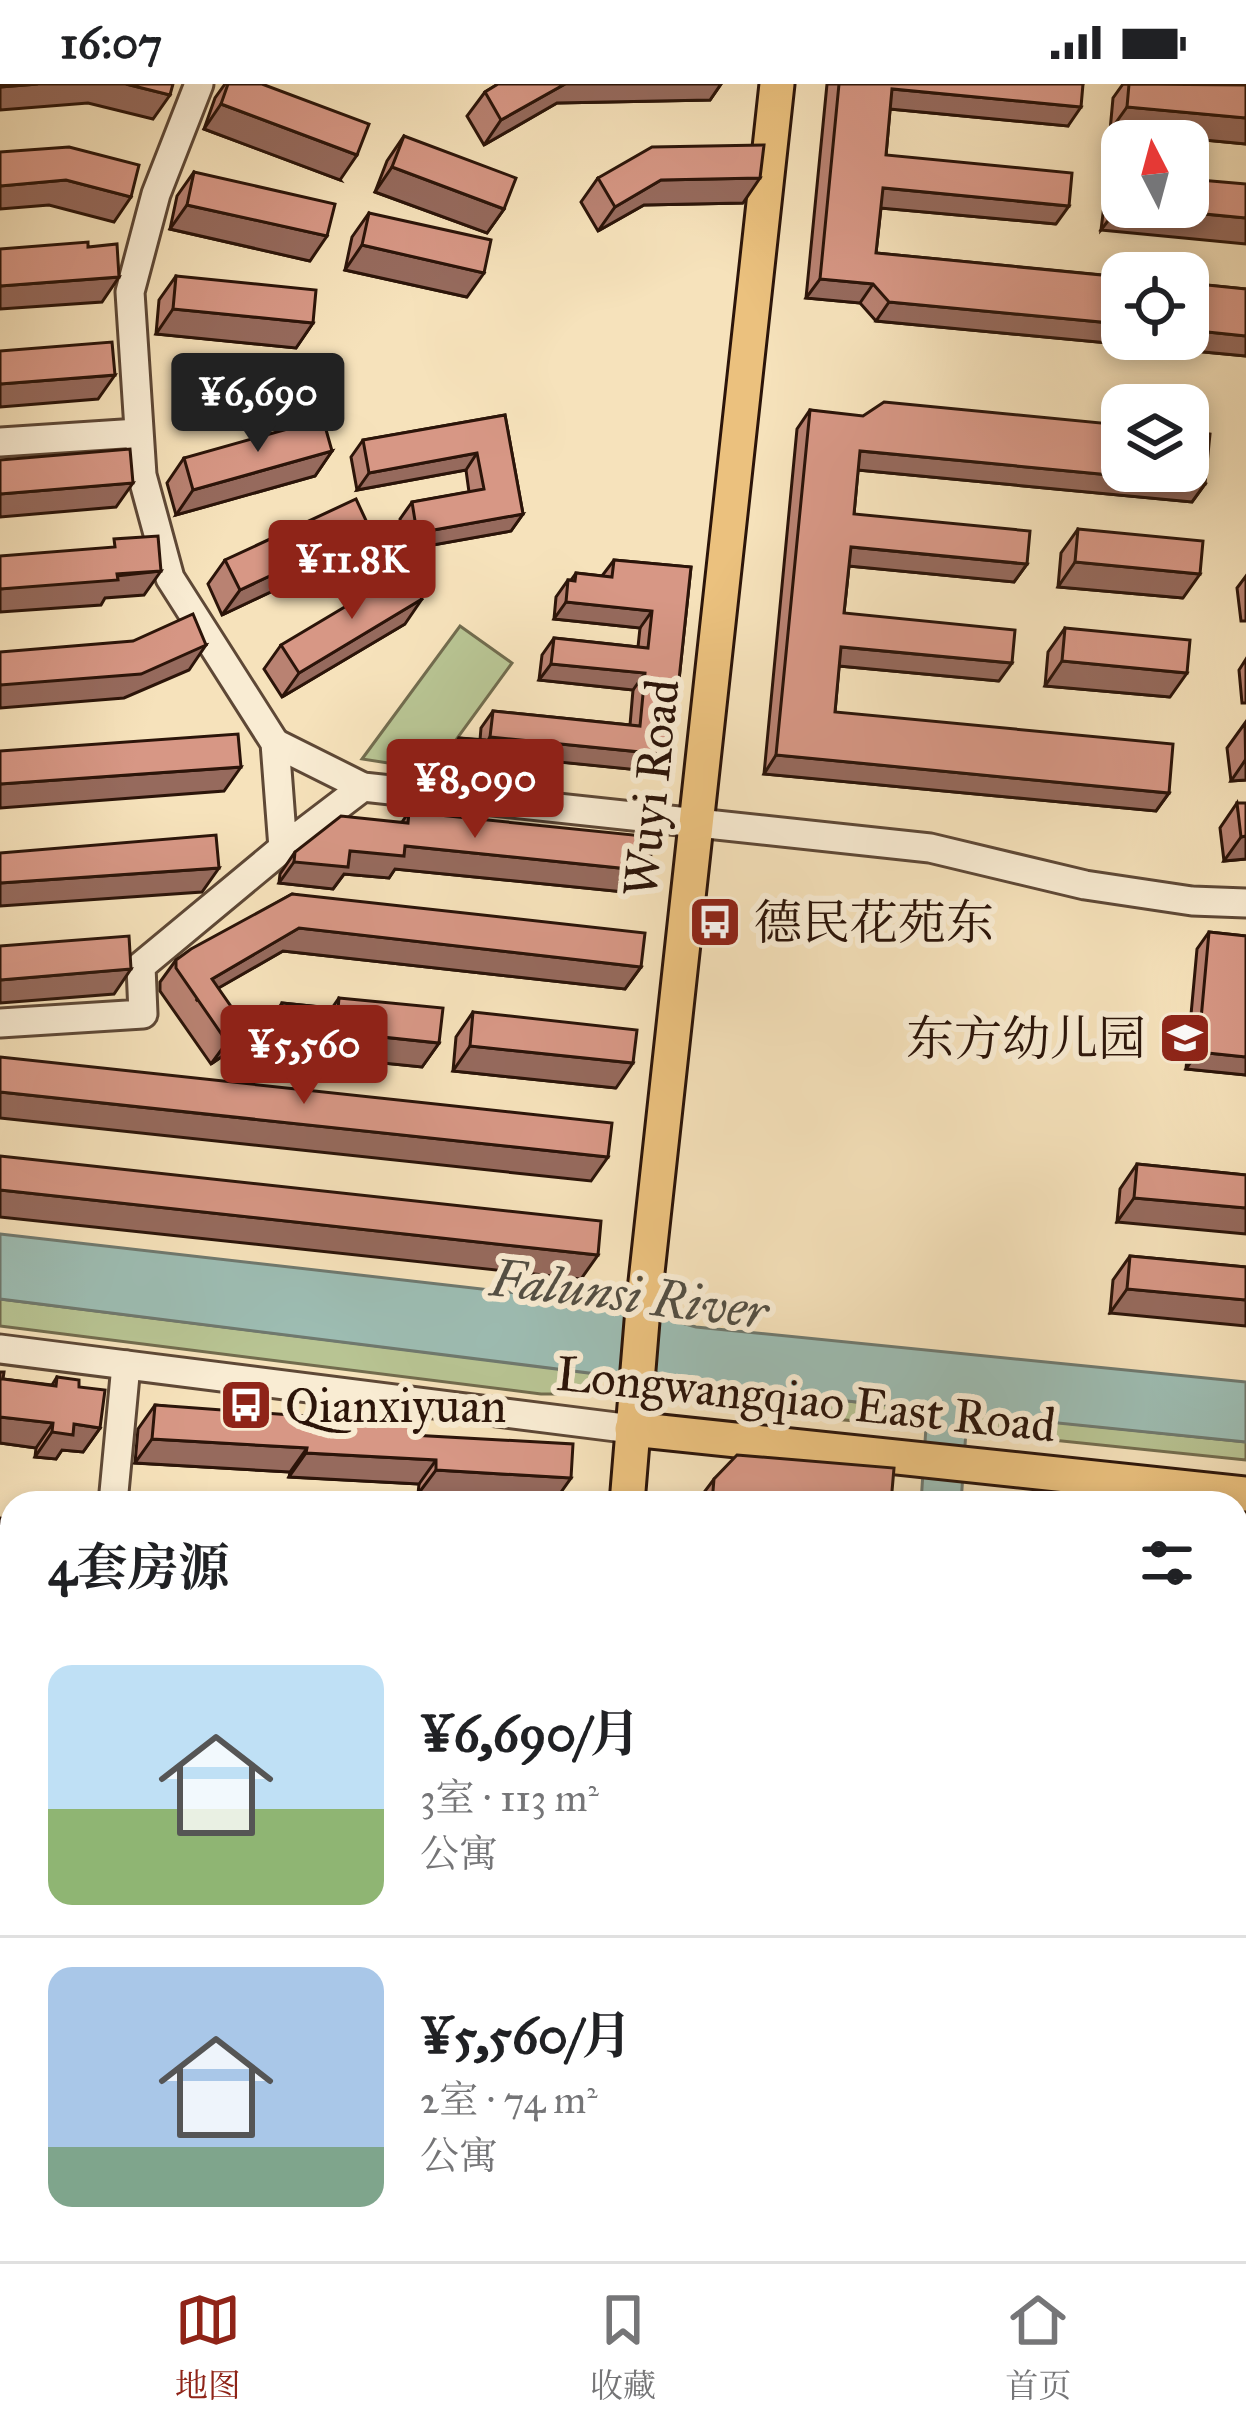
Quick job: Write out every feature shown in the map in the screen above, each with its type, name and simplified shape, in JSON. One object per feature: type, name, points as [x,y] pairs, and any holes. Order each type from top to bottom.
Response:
[{"type":"main road","name":"Wuyi Road","points":[[706,824],[777,84]]},
{"type":"main road","name":"Wuyi Road","points":[[630,1491],[642,1431],[792,84]]},
{"type":"main road","name":"Wuyi Road","points":[[642,1431],[647,1491]]},
{"type":"main road","name":"Longwangqiao East Road","points":[[642,1431],[1217,1491]]},
{"type":"street","points":[[199,84],[156,194],[130,292],[142,475],[170,578],[275,743],[283,848]]},
{"type":"street","points":[[0,442],[138,433]]},
{"type":"street","points":[[275,743],[363,787],[930,848],[1085,885],[1192,902],[1246,903]]},
{"type":"street","points":[[0,1023],[143,1014],[141,966],[363,787]]},
{"type":"street","name":"Longwangqiao East Road","points":[[0,1349],[642,1431]]},
{"type":"street","points":[[114,1491],[126,1365]]},
{"type":"green space","points":[[460,626],[512,663],[434,770],[362,759]]},
{"type":"green space","points":[[0,1299],[610,1375],[581,1394],[541,1394],[0,1326]]},
{"type":"green space","points":[[692,1386],[919,1408],[926,1427],[717,1409]]},
{"type":"green space","points":[[979,1414],[1246,1442],[1246,1460],[966,1431]]},
{"type":"water","points":[[0,1234],[614,1304],[696,1327],[1246,1382],[1246,1442],[979,1415],[966,1431],[962,1491],[922,1491],[926,1427],[918,1408],[692,1386],[0,1299]]},
{"type":"building","points":[[126,84],[173,84],[170,95]]},
{"type":"building","points":[[228,84],[262,84],[369,124],[357,155],[221,104]]},
{"type":"building","points":[[498,84],[565,84],[501,120],[485,92]]},
{"type":"building","points":[[839,84],[1083,84],[1081,107],[892,89],[886,155],[1072,173],[1069,206],[883,188],[876,253],[1101,275],[1101,322],[889,302],[873,284],[820,279]]},
{"type":"building","points":[[1129,84],[1246,85],[1246,118],[1127,107]]},
{"type":"building","points":[[404,136],[516,178],[504,209],[392,167]]},
{"type":"building","points":[[764,145],[760,178],[661,180],[615,207],[598,178],[652,147]]},
{"type":"building","points":[[69,147],[139,165],[131,197],[66,180],[0,186],[0,152]]},
{"type":"building","points":[[194,172],[335,204],[327,236],[187,205]]},
{"type":"building","points":[[1209,181],[1246,184],[1246,218],[1209,214]]},
{"type":"building","points":[[369,213],[491,240],[484,273],[362,245]]},
{"type":"building","points":[[88,242],[88,247],[117,244],[119,277],[0,286],[0,249]]},
{"type":"building","points":[[176,276],[316,290],[313,323],[173,309]]},
{"type":"building","points":[[1209,285],[1246,289],[1246,336],[1209,332]]},
{"type":"building","points":[[112,342],[115,375],[0,384],[0,351]]},
{"type":"building","points":[[884,402],[1101,423],[1101,474],[860,451],[854,514],[1030,531],[1027,564],[851,547],[844,613],[1015,630],[1012,663],[841,647],[835,712],[1173,744],[1169,793],[776,755],[810,410],[863,416]]},
{"type":"building","points":[[505,415],[523,514],[417,533],[412,502],[484,489],[477,453],[369,473],[363,440]]},
{"type":"building","points":[[323,419],[332,451],[193,490],[184,458]]},
{"type":"building","points":[[130,449],[133,483],[0,494],[0,460]]},
{"type":"building","points":[[356,499],[370,529],[240,590],[225,560]]},
{"type":"building","points":[[1078,529],[1203,541],[1200,574],[1075,562]]},
{"type":"building","points":[[158,536],[161,571],[117,574],[118,580],[0,589],[0,556],[115,547],[114,539]]},
{"type":"building","points":[[614,560],[691,567],[671,755],[490,737],[493,711],[640,726],[645,673],[551,664],[554,638],[648,648],[652,611],[566,602],[568,580],[575,581],[576,573],[612,577]]},
{"type":"building","points":[[405,571],[422,599],[299,673],[281,645]]},
{"type":"building","points":[[193,614],[206,645],[141,674],[0,685],[0,652],[133,641]]},
{"type":"building","points":[[1065,628],[1190,640],[1187,673],[1062,661]]},
{"type":"building","points":[[238,734],[241,767],[0,784],[0,751]]},
{"type":"building","points":[[459,738],[485,740],[482,766],[456,763]]},
{"type":"building","points":[[1237,803],[1246,803],[1246,836],[1241,837]]},
{"type":"building","points":[[409,812],[653,837],[649,871],[405,846],[404,856],[350,851],[348,867],[294,862],[295,852],[341,816],[408,823]]},
{"type":"building","points":[[216,835],[219,868],[0,883],[0,853]]},
{"type":"building","points":[[292,894],[645,933],[641,967],[299,928],[212,979],[246,1028],[227,1042],[176,968],[176,960]]},
{"type":"building","points":[[1209,932],[1246,936],[1246,1057],[1198,1052]]},
{"type":"building","points":[[129,936],[131,969],[0,980],[0,946]]},
{"type":"building","points":[[339,998],[443,1008],[439,1043],[335,1032],[334,1042],[279,1037],[282,1003],[338,1009]]},
{"type":"building","points":[[473,1012],[637,1030],[633,1063],[470,1046]]},
{"type":"building","points":[[0,1057],[612,1123],[608,1157],[0,1092]]},
{"type":"building","points":[[0,1156],[601,1221],[598,1255],[0,1190]]},
{"type":"building","points":[[1137,1164],[1246,1175],[1246,1208],[1134,1198]]},
{"type":"building","points":[[1130,1256],[1246,1267],[1246,1300],[1127,1289]]},
{"type":"building","points":[[0,1372],[4,1372],[3,1379],[56,1386],[57,1377],[79,1380],[79,1387],[105,1390],[100,1428],[74,1424],[73,1435],[52,1432],[53,1423],[0,1417]]},
{"type":"building","points":[[155,1405],[413,1424],[412,1435],[573,1444],[571,1478],[436,1470],[436,1460],[152,1439]]},
{"type":"building","points":[[737,1455],[894,1468],[892,1491],[713,1491],[714,1479]]},
{"type":"place","name":"德民花苑东","points":[[715,922]]},
{"type":"place","name":"东方幼儿园","points":[[1185,1038]]},
{"type":"place","name":"Qianxiyuan","points":[[246,1405]]},
{"type":"water label","name":"Falunsi River","points":[[629,1295]]}]
